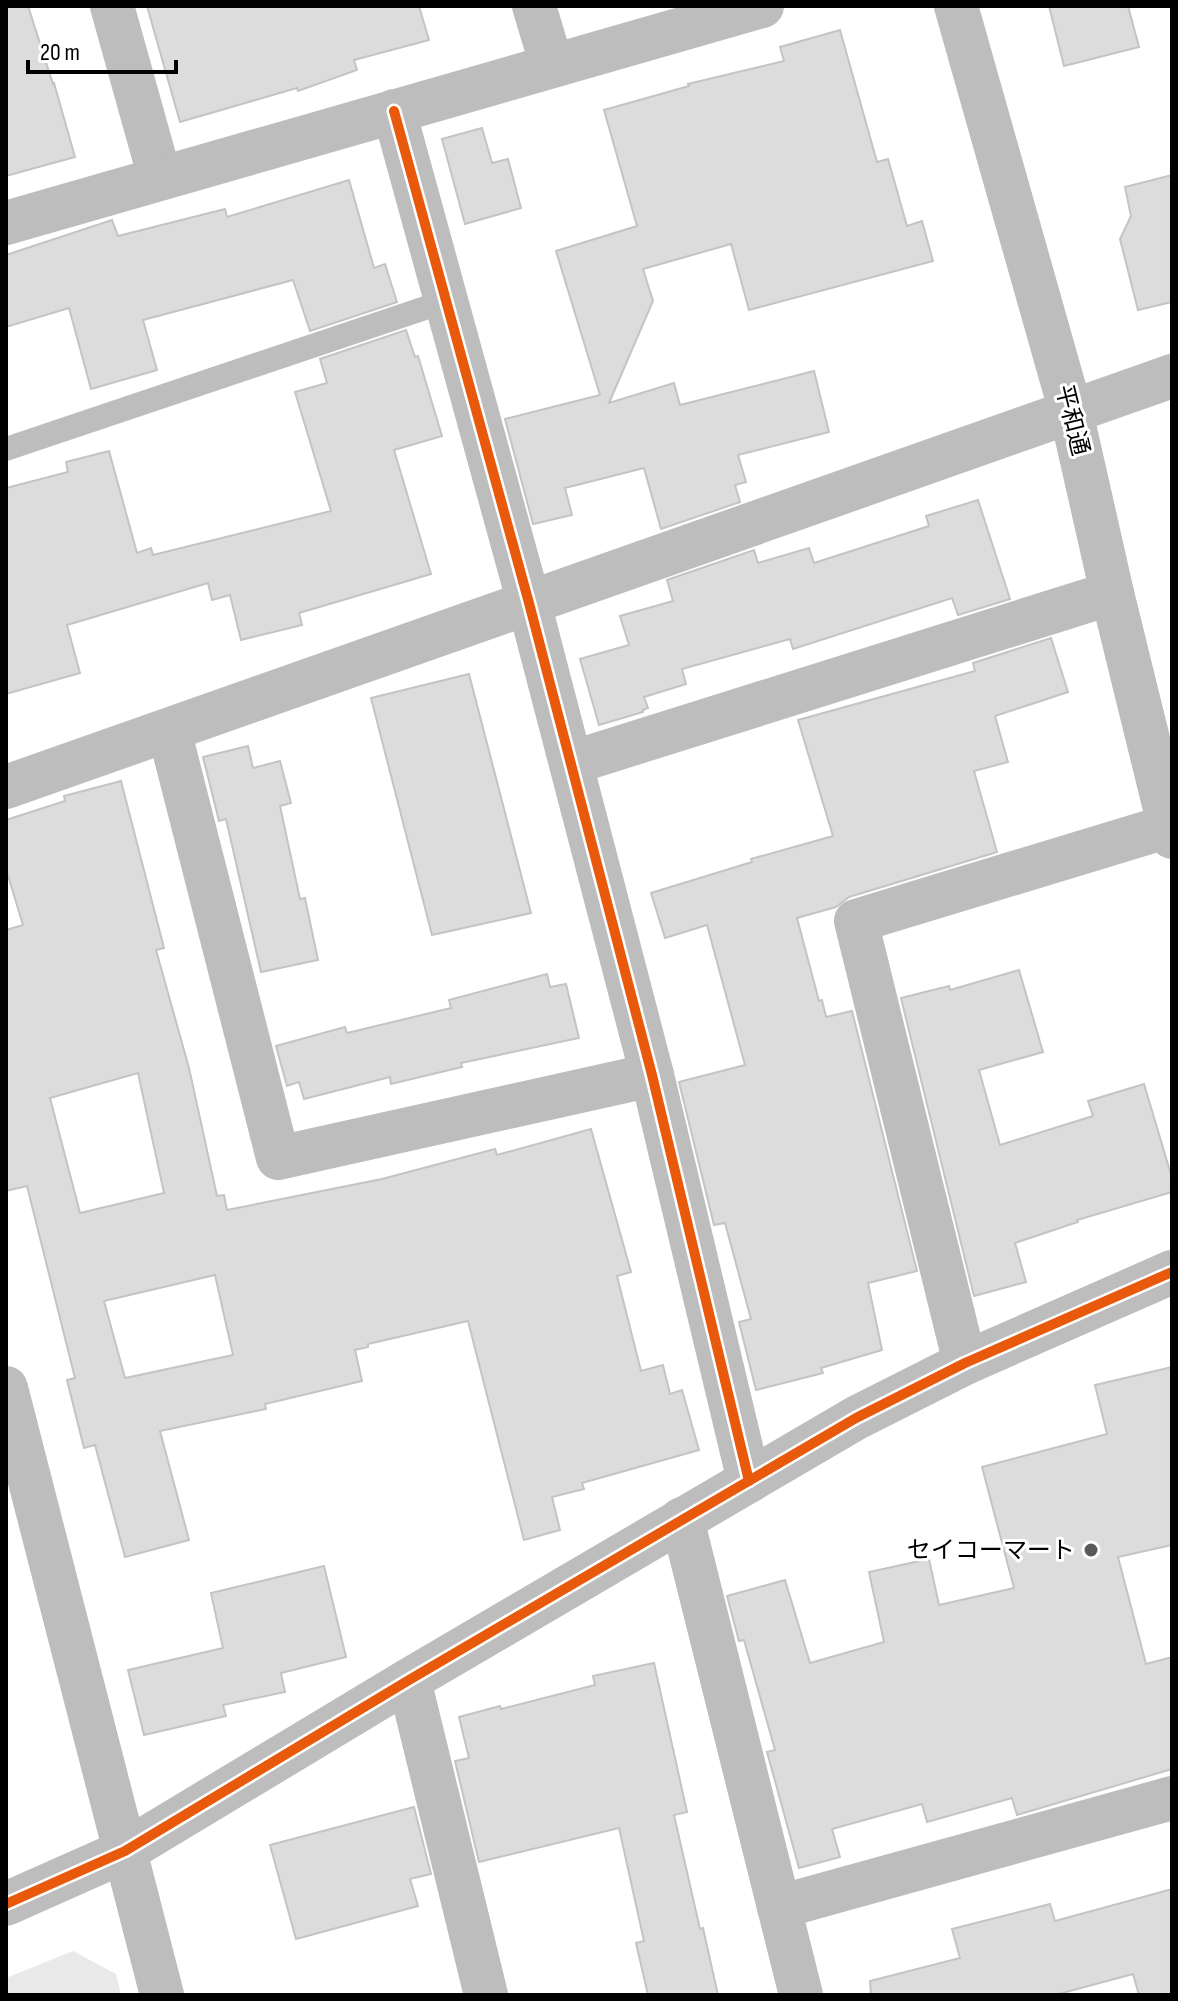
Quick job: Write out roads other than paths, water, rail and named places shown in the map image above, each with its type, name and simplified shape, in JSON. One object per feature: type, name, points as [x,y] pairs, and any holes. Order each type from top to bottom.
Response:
[{"type":"street","points":[[112,6],[160,178]]},
{"type":"street","points":[[534,6],[552,66]]},
{"type":"street","points":[[6,223],[762,6]]},
{"type":"street","name":"平和通","points":[[956,6],[1071,412],[1171,832]]},
{"type":"street","points":[[394,111],[529,603],[652,1075],[749,1481]]},
{"type":"street","points":[[6,787],[1172,376]]},
{"type":"street","points":[[571,763],[1112,593]]},
{"type":"street","points":[[169,730],[278,1158],[652,1075]]},
{"type":"street","points":[[965,1363],[856,921],[1171,832]]},
{"type":"street","points":[[6,1904],[125,1851],[856,1418],[965,1363],[1172,1272]]},
{"type":"street","points":[[6,1388],[162,1995]]},
{"type":"street","points":[[682,1519],[801,1995]]},
{"type":"street","points":[[409,1680],[486,1995]]},
{"type":"street","points":[[779,1907],[1172,1798]]},
{"type":"lane","points":[[6,449],[446,301]]},
{"type":"place","name":"セイコーマート","points":[[1091,1550]]}]
